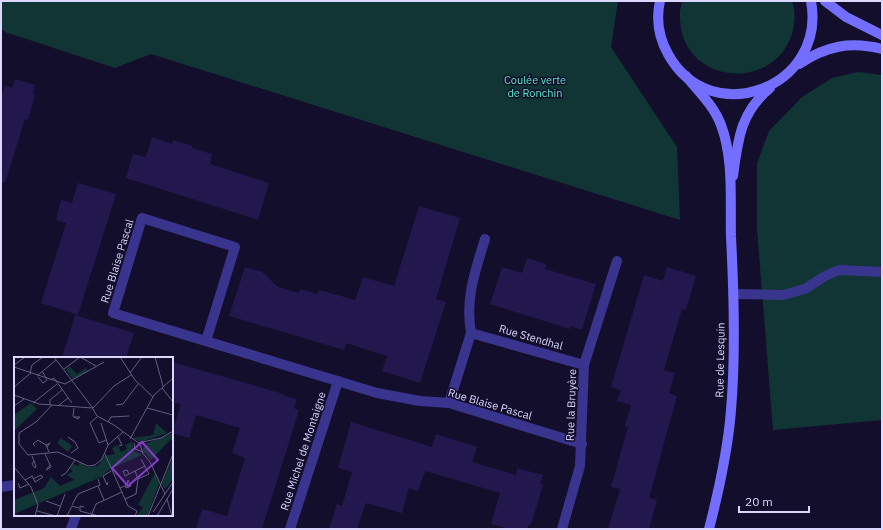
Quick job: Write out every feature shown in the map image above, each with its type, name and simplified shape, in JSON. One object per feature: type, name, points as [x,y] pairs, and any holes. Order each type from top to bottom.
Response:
[{"type":"street","points":[[660,1],[658,18],[662,40],[671,60],[695,83],[715,91],[736,94],[758,91],[778,82]]},
{"type":"street","points":[[794,68],[805,51],[809,41],[813,20],[811,1]]},
{"type":"street","points":[[825,1],[846,17],[882,35]]},
{"type":"street","points":[[794,68],[811,56],[836,47],[851,44],[882,49]]},
{"type":"street","name":"Rue de Lesquin","points":[[731,190],[742,126],[755,103],[794,68]]},
{"type":"street","name":"Rue de Lesquin","points":[[686,76],[713,109],[722,126],[726,142],[731,190],[733,294],[732,409],[721,476],[709,529]]},
{"type":"street","name":"Rue Blaise Pascal","points":[[206,341],[235,247],[142,218],[113,313],[338,381],[398,397],[449,403],[582,444]]},
{"type":"street","points":[[449,403],[471,333],[468,315],[469,298],[485,239]]},
{"type":"street","name":"Rue la Bruyère","points":[[562,529],[576,481],[582,444],[584,365],[617,261]]},
{"type":"street","points":[[733,294],[783,295],[805,289],[825,276],[839,270],[882,272]]},
{"type":"street","name":"Rue Stendhal","points":[[471,333],[584,365]]},
{"type":"street","name":"Rue Michel de Montaigne","points":[[290,529],[338,381]]},
{"type":"street","points":[[1,487],[14,485]]},
{"type":"street","points":[[71,529],[76,516]]},
{"type":"green space","name":"Coulée verte de Ronchin","points":[[1,1],[618,1],[611,47],[677,147],[680,220],[151,54],[115,68],[5,32],[1,28]]},
{"type":"green space","points":[[682,1],[792,1],[795,17],[792,34],[782,53],[766,66],[748,72],[729,73],[711,68],[696,57],[685,40],[680,17]]},
{"type":"green space","points":[[858,72],[882,75],[882,420],[773,430],[757,229],[757,163],[769,131],[802,97],[832,78]]},
{"type":"building","points":[[15,79],[35,85],[33,94],[35,95],[28,120],[25,119],[5,183],[1,182],[1,98],[5,85],[12,88]]},
{"type":"building","points":[[152,137],[172,144],[173,140],[193,146],[192,148],[212,154],[210,164],[269,183],[258,220],[126,178],[133,154],[146,157]]},
{"type":"building","points":[[78,183],[116,194],[78,315],[41,303],[66,223],[56,220],[61,200],[72,203]]},
{"type":"building","points":[[419,206],[460,218],[436,299],[446,302],[420,383],[382,371],[387,356],[346,343],[344,350],[229,316],[245,267],[262,272],[278,287],[299,293],[300,289],[317,294],[319,290],[355,300],[363,277],[394,286]]},
{"type":"building","points":[[527,258],[546,264],[545,269],[596,284],[582,330],[571,326],[570,329],[490,304],[502,267],[522,273]]},
{"type":"building","points":[[667,267],[696,276],[686,310],[682,309],[664,370],[675,373],[669,393],[677,396],[649,498],[657,500],[649,529],[608,529],[620,489],[611,487],[628,427],[625,426],[631,405],[617,401],[621,390],[611,387],[644,275],[663,281]]},
{"type":"building","points":[[75,315],[134,333],[126,357],[62,357]]},
{"type":"building","points":[[173,362],[297,399],[294,408],[299,410],[262,529],[196,529],[202,509],[227,516],[245,458],[232,453],[240,428],[196,415],[189,438],[173,433],[181,404],[173,402]]},
{"type":"building","points":[[351,422],[432,447],[436,434],[477,447],[472,462],[516,475],[517,468],[543,475],[540,484],[543,485],[531,525],[529,524],[527,529],[510,529],[491,524],[500,493],[425,471],[418,491],[409,488],[402,513],[366,503],[357,529],[329,529],[337,504],[342,506],[352,472],[338,468]]}]
